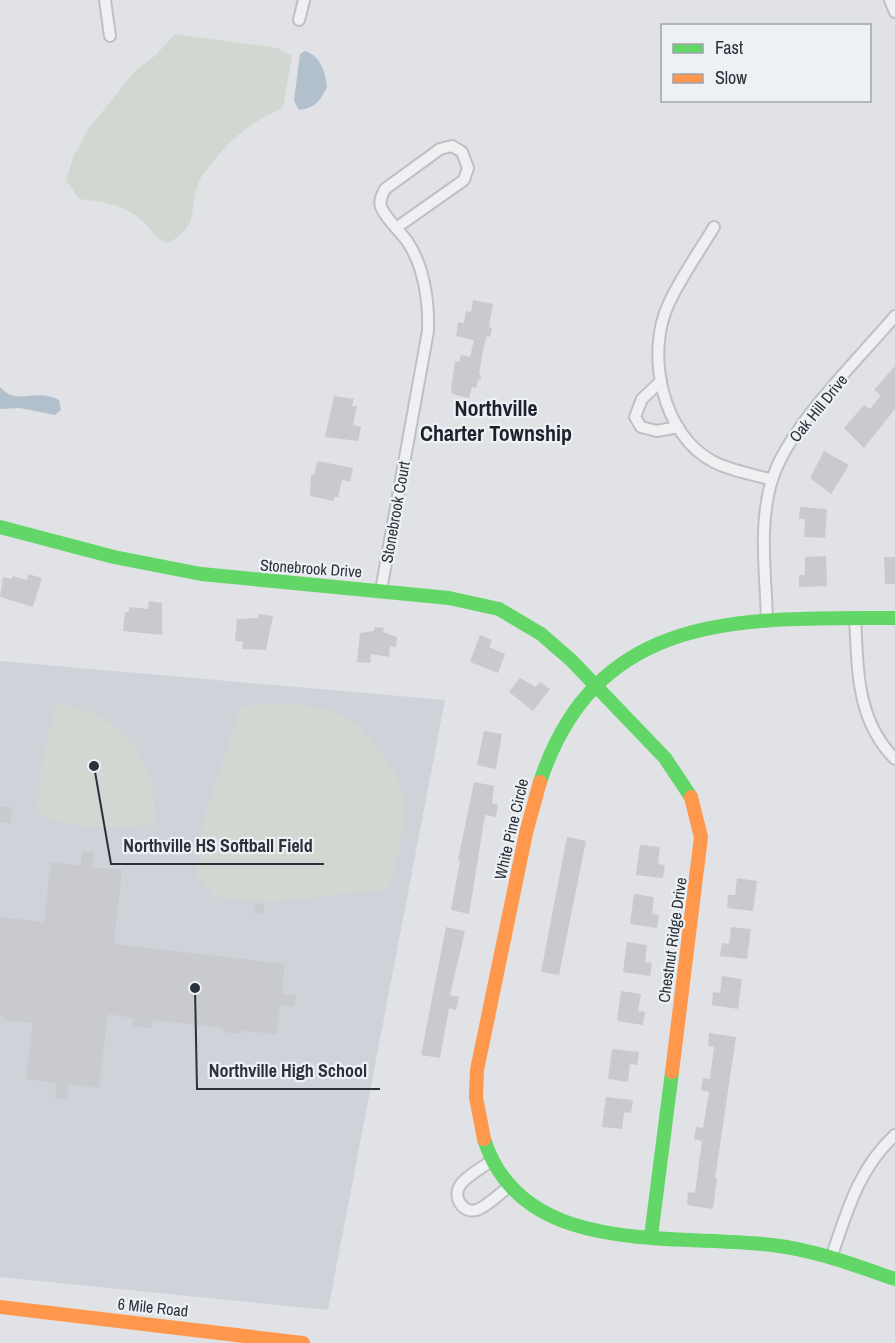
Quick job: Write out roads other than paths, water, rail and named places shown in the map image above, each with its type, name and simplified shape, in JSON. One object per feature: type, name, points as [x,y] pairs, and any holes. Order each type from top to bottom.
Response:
[{"type":"street","points":[[105,0],[110,36]]},
{"type":"street","points":[[299,20],[304,0]]},
{"type":"street","points":[[890,0],[895,12]]},
{"type":"street","name":"Stonebrook Court","points":[[381,590],[428,331],[429,302],[408,243],[396,228],[381,207],[381,197],[385,189],[440,148],[452,146],[462,152],[468,168],[464,180],[396,228]]},
{"type":"street","points":[[714,227],[669,303],[664,317],[659,352],[661,381],[671,418],[691,443],[714,462],[772,480]]},
{"type":"street","name":"Oak Hill Drive","points":[[767,621],[765,528],[772,480],[782,456],[796,433],[895,316]]},
{"type":"street","points":[[661,381],[642,399],[635,417],[641,427],[657,431],[678,427]]},
{"type":"street","name":"Stonebrook Drive","points":[[0,527],[91,553],[153,566],[230,578],[381,590],[479,602],[507,612],[544,634],[594,686]]},
{"type":"street","points":[[855,618],[861,698],[867,719],[878,739],[895,759]]},
{"type":"street","name":"White Pine Circle","points":[[895,618],[767,621],[696,630],[676,635],[628,660],[594,686],[567,721],[552,747],[532,802],[476,1079],[480,1126],[491,1161],[510,1186],[539,1211],[562,1223],[599,1232],[793,1247],[895,1278]]},
{"type":"street","name":"Chestnut Ridge Drive","points":[[594,686],[681,775],[695,805],[700,829],[700,859],[651,1236]]},
{"type":"street","points":[[831,1258],[851,1197],[864,1171],[895,1136]]},
{"type":"street","points":[[491,1161],[462,1182],[457,1195],[460,1204],[466,1209],[479,1209],[510,1186]]},
{"type":"street","name":"6 Mile Road","points":[[0,1307],[303,1343]]},
{"type":"water","points":[[305,51],[318,61],[327,87],[316,103],[309,108],[299,110],[294,101],[300,54]]},
{"type":"water","points":[[0,387],[13,396],[42,395],[59,400],[61,410],[55,415],[20,408],[0,409]]},
{"type":"place","name":"Northville HS Softball Field","points":[[94,766]]},
{"type":"place","name":"Northville High School","points":[[195,988]]},
{"type":"district","name":"Northville Charter Township","points":[[496,420]]}]
